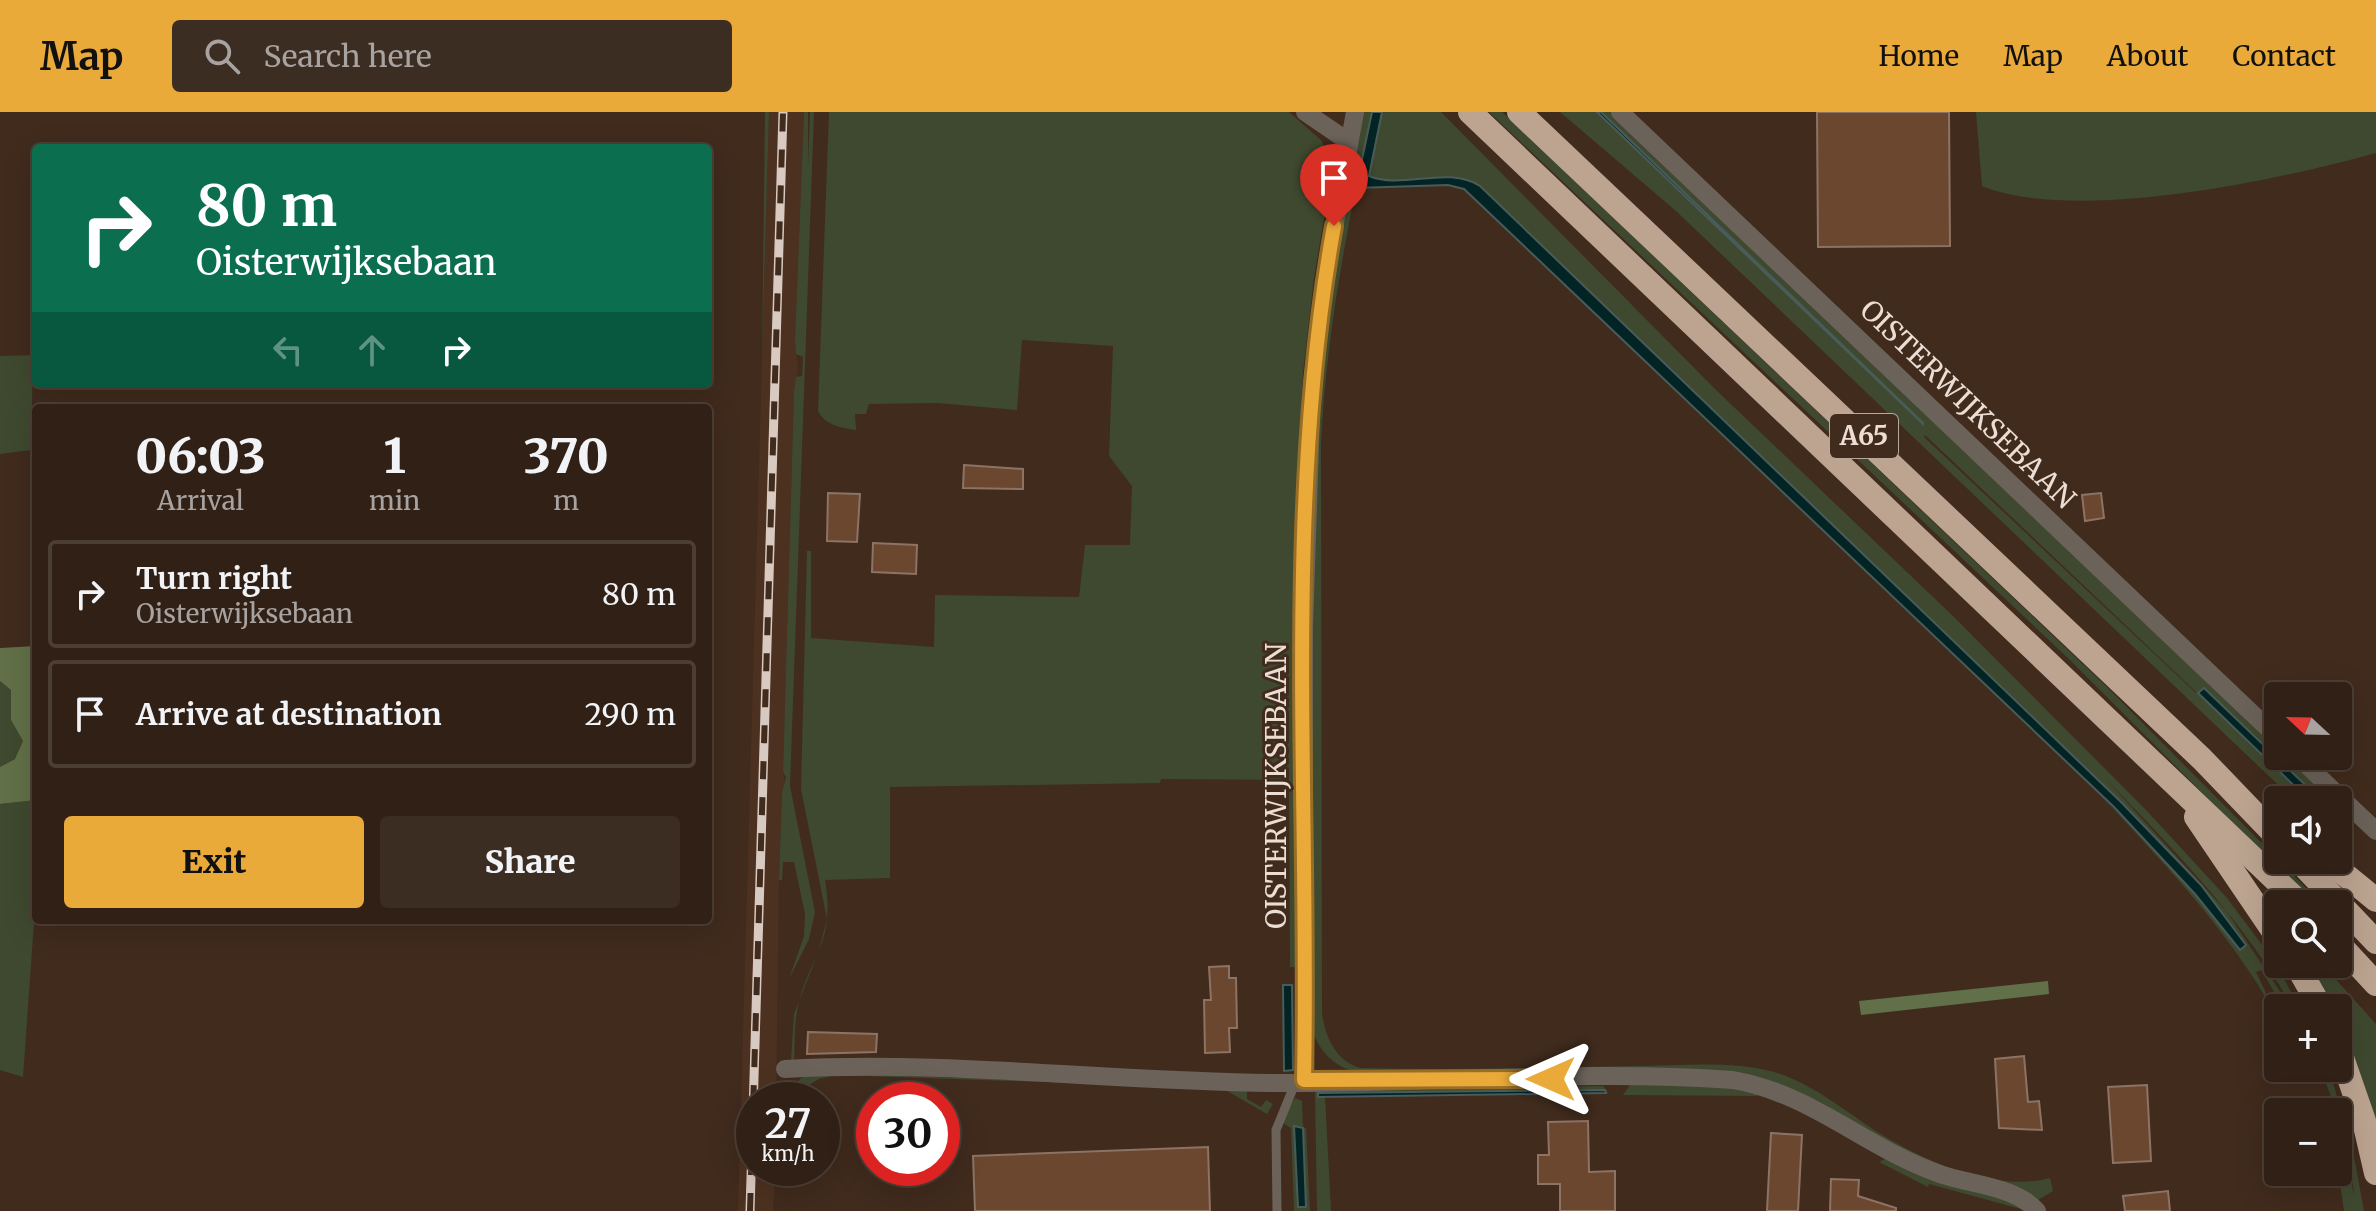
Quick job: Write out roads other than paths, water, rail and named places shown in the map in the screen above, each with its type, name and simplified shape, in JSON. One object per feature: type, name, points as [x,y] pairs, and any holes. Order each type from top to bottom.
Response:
[{"type":"highway","name":"A65","points":[[1470,112],[2286,890]]},
{"type":"highway","name":"A65","points":[[1519,112],[2202,759],[2264,823]]},
{"type":"highway","name":"A65","points":[[2202,759],[2264,809]]},
{"type":"highway","name":"A65","points":[[2174,783],[2264,917]]},
{"type":"highway","points":[[2311,874],[2376,942]]},
{"type":"highway","points":[[2344,874],[2376,900]]},
{"type":"highway","points":[[2352,958],[2376,984]]},
{"type":"highway","points":[[2350,1082],[2364,1121],[2376,1173]]},
{"type":"street","points":[[1305,112],[1349,142]]},
{"type":"street","name":"OISTERWIJKSEBAAN","points":[[1300,1081],[1304,628],[1312,384],[1324,283],[1355,112]]},
{"type":"street","name":"OISTERWIJKSEBAAN","points":[[1620,112],[2264,725]]},
{"type":"street","points":[[2312,770],[2376,831]]},
{"type":"street","points":[[785,1069],[1022,1070],[1062,1075],[1300,1081],[1706,1078],[1747,1082],[1784,1092],[1812,1105],[1907,1161],[1949,1177],[2010,1193],[2030,1202],[2037,1211]]},
{"type":"lane","points":[[1277,1211],[1276,1130],[1300,1081]]},
{"type":"water","points":[[1372,112],[1382,112],[1369,176],[1396,181],[1454,178],[1480,186],[2121,802],[2201,885],[2246,945],[2240,950],[2195,894],[2114,807],[1464,189],[1448,185],[1356,188]]},
{"type":"water","points":[[1597,112],[1601,112],[1923,424]]},
{"type":"water","points":[[2204,688],[2264,745],[2264,757],[2198,693]]},
{"type":"water","points":[[2278,770],[2290,770],[2306,786],[2294,786]]},
{"type":"water","points":[[1283,985],[1292,985],[1293,1070],[1284,1071]]},
{"type":"water","points":[[1605,1090],[1606,1093],[1318,1097],[1318,1093]]},
{"type":"water","points":[[1294,1126],[1303,1128],[1306,1207],[1298,1207]]},
{"type":"railway","points":[[750,1211],[783,112]]}]
